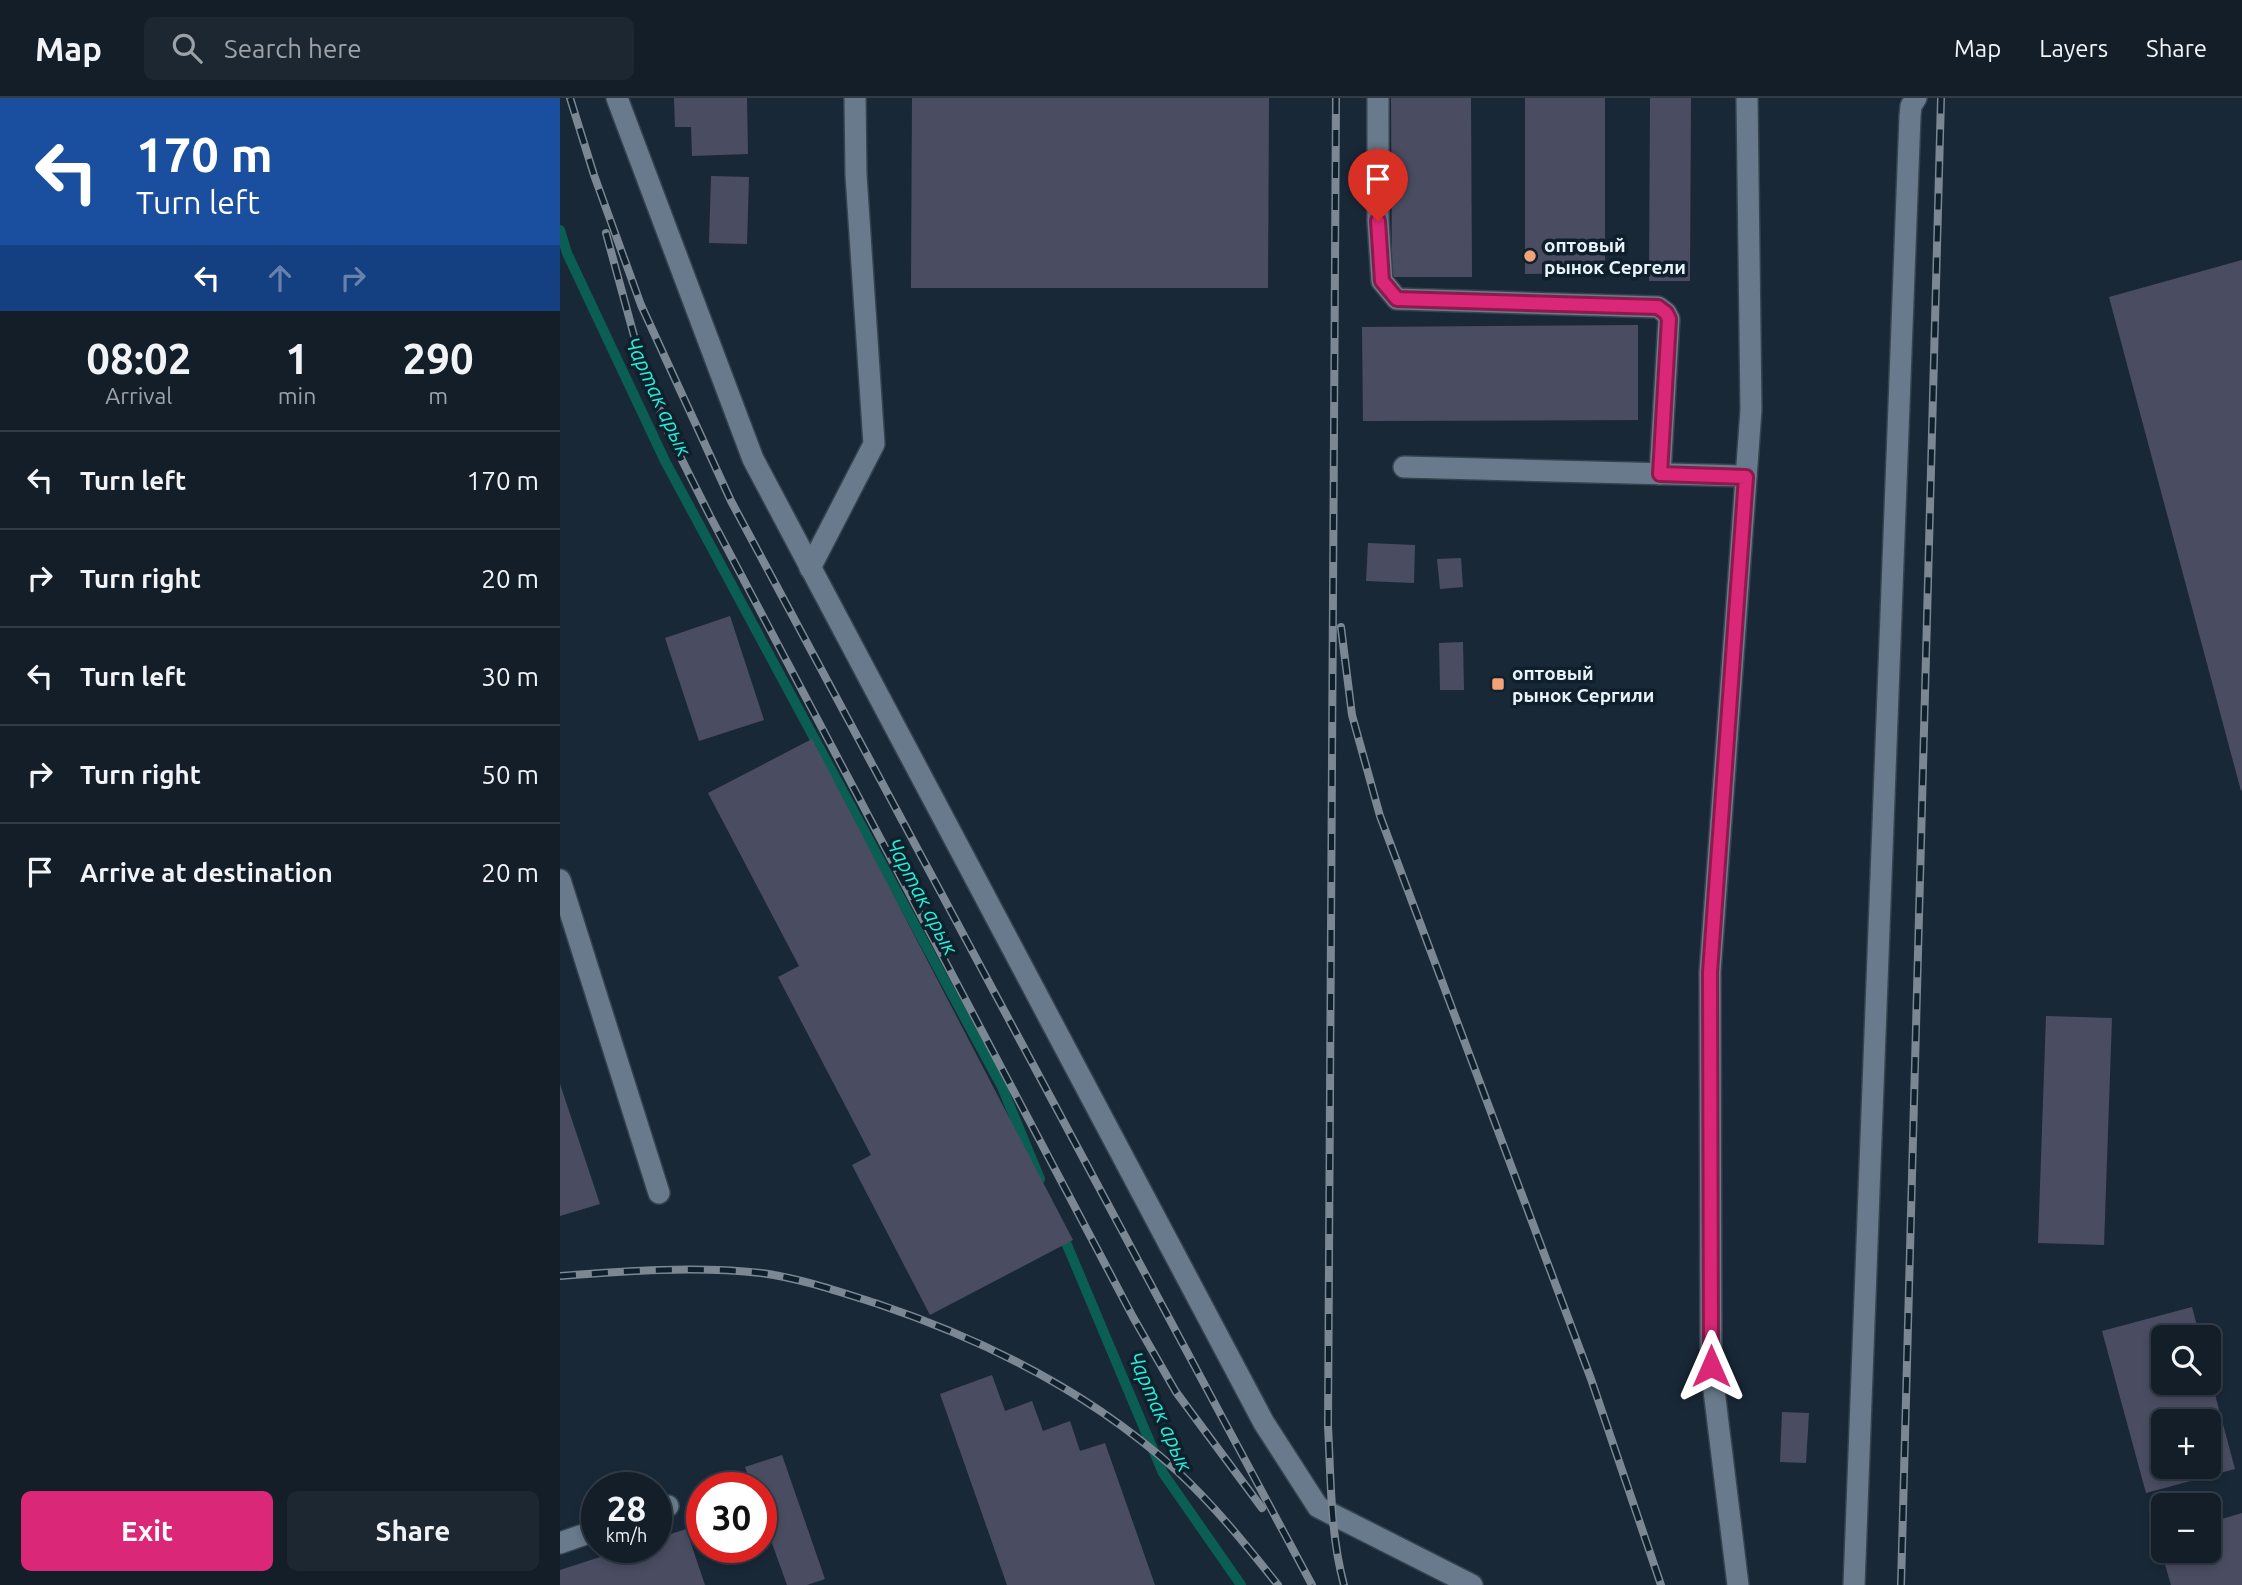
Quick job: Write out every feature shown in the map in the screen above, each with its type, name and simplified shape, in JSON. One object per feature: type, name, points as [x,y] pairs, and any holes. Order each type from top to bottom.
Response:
[{"type":"street","points":[[617,98],[753,459],[1264,1423],[1318,1507],[1472,1585]]},
{"type":"street","points":[[810,568],[874,444],[856,174],[855,98]]},
{"type":"street","points":[[1378,98],[1378,221],[1382,281],[1397,299],[1658,307],[1669,319],[1660,474]]},
{"type":"street","points":[[1738,1585],[1711,1366],[1710,972],[1751,410],[1747,98]]},
{"type":"street","points":[[1854,1585],[1913,107]]},
{"type":"street","points":[[1404,467],[1746,477]]},
{"type":"street","points":[[560,880],[659,1193]]},
{"type":"street","points":[[560,1543],[581,1536]]},
{"type":"building","points":[[674,98],[747,98],[748,154],[692,156],[691,127],[675,127]]},
{"type":"building","points":[[912,98],[1269,98],[1268,288],[911,288]]},
{"type":"building","points":[[1391,98],[1471,98],[1472,277],[1392,277]]},
{"type":"building","points":[[1525,98],[1605,98],[1605,273],[1525,274]]},
{"type":"building","points":[[1650,98],[1691,98],[1690,281],[1649,281]]},
{"type":"building","points":[[711,176],[749,177],[747,244],[709,243]]},
{"type":"building","points":[[2242,260],[2242,790],[2241,791],[2109,297]]},
{"type":"building","points":[[1638,325],[1638,420],[1363,421],[1362,327]]},
{"type":"building","points":[[1368,543],[1415,545],[1414,583],[1366,581]]},
{"type":"building","points":[[1461,558],[1463,587],[1440,589],[1437,559]]},
{"type":"building","points":[[730,616],[764,720],[699,741],[665,638]]},
{"type":"building","points":[[1463,642],[1464,690],[1440,690],[1439,643]]},
{"type":"building","points":[[812,739],[1073,1240],[930,1315],[852,1165],[871,1155],[778,977],[799,966],[708,793]]},
{"type":"building","points":[[2046,1016],[2112,1018],[2104,1245],[2038,1243]]},
{"type":"building","points":[[560,1084],[600,1204],[560,1216]]},
{"type":"building","points":[[2192,1307],[2197,1325],[2151,1325],[2151,1395],[2215,1395],[2219,1409],[2151,1409],[2151,1479],[2198,1479],[2146,1493],[2102,1331]]},
{"type":"building","points":[[992,1375],[1005,1411],[1032,1401],[1043,1431],[1070,1421],[1080,1451],[1105,1443],[1155,1585],[1007,1585],[940,1394]]},
{"type":"building","points":[[1782,1412],[1809,1413],[1806,1463],[1780,1462]]},
{"type":"building","points":[[2221,1417],[2235,1469],[2221,1473]]},
{"type":"building","points":[[782,1455],[825,1579],[807,1585],[787,1585],[777,1557],[777,1472],[747,1472],[745,1467]]},
{"type":"building","points":[[2242,1513],[2242,1585],[2171,1585],[2165,1563],[2221,1563],[2221,1519]]},
{"type":"building","points":[[686,1529],[686,1563],[698,1563],[705,1585],[560,1585],[560,1570],[582,1563],[672,1563],[672,1534]]},
{"type":"waterway","name":"Чартак арык","points":[[560,230],[567,253],[665,461],[1002,1087],[1040,1179]]},
{"type":"waterway","name":"Чартак арык","points":[[1062,1233],[1163,1473],[1241,1585]]},
{"type":"railway","points":[[570,98],[594,175],[641,305],[731,501],[1312,1585]]},
{"type":"railway","points":[[1336,98],[1328,1426],[1334,1526],[1344,1585]]},
{"type":"railway","points":[[1901,1585],[1941,98]]},
{"type":"railway","points":[[606,233],[636,343],[668,432],[710,516],[1133,1317],[1176,1392],[1262,1508]]},
{"type":"railway","points":[[1341,627],[1352,715],[1380,816],[1591,1379],[1661,1585]]},
{"type":"railway","points":[[560,1276],[686,1270],[761,1273],[835,1290],[958,1334],[1036,1372],[1109,1417],[1143,1443],[1203,1497],[1278,1585]]},
{"type":"place","name":"оптовый рынок Сергели","points":[[1530,256]]},
{"type":"place","name":"оптовый рынок Сергили","points":[[1498,684]]},
{"type":"route","points":[[1378,221],[1382,281],[1397,299],[1658,307],[1669,319],[1660,474],[1746,477],[1710,972],[1711,1366]]}]
